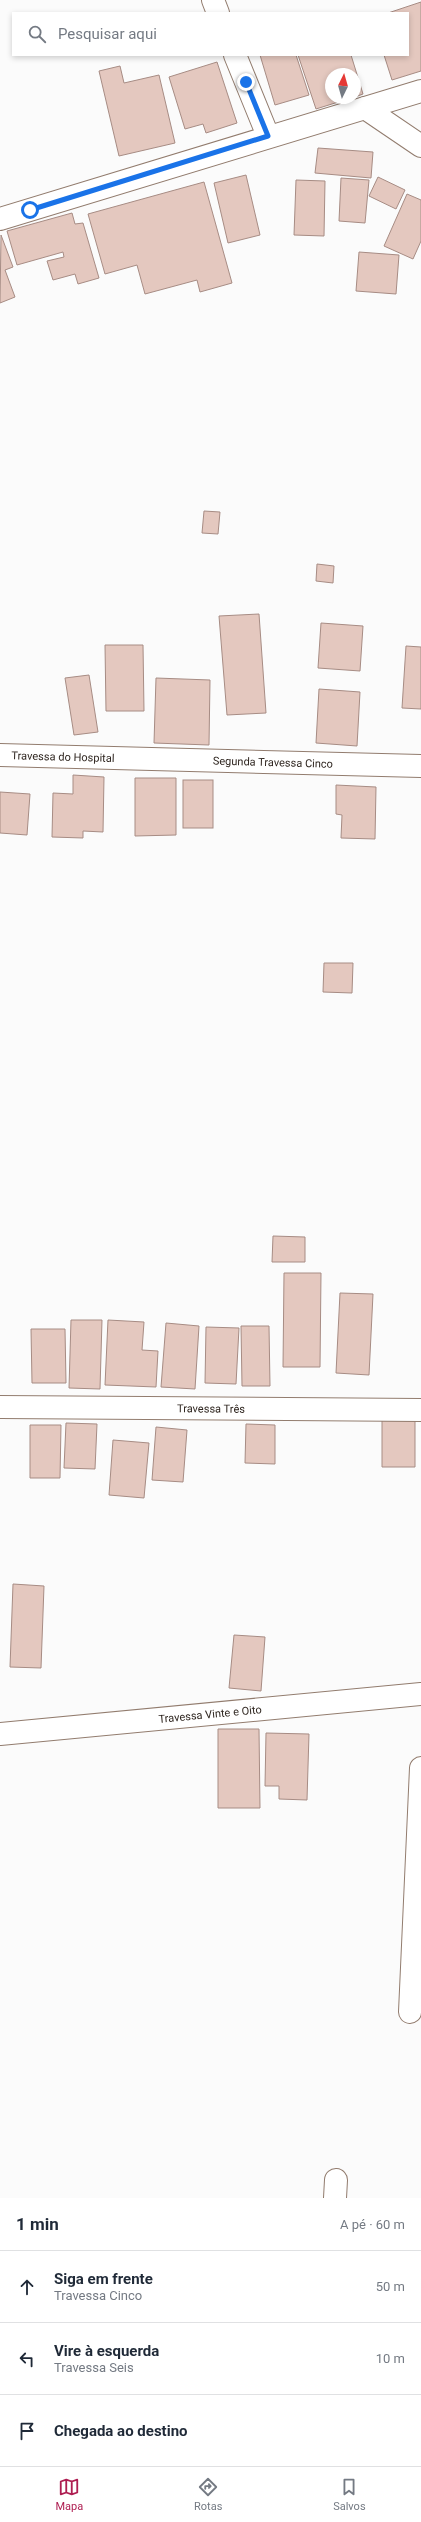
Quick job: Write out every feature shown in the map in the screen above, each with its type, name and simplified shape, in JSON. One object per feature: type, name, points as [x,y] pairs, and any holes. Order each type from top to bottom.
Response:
[{"type":"street","points":[[213,0],[218,12]]},
{"type":"street","points":[[235,56],[268,136]]},
{"type":"street","points":[[0,219],[268,136],[421,91]]},
{"type":"street","points":[[365,108],[421,146]]},
{"type":"street","name":"Travessa do Hospital","points":[[0,755],[125,758]]},
{"type":"street","name":"Segunda Travessa Cinco","points":[[125,758],[421,766]]},
{"type":"street","name":"Travessa Três","points":[[0,1408],[421,1410]]},
{"type":"street","name":"Travessa Vinte e Oito","points":[[0,1734],[421,1694]]},
{"type":"street","points":[[410,2012],[421,1768]]},
{"type":"building","points":[[421,2],[421,71],[392,80],[384,56],[409,56],[409,12],[391,12]]},
{"type":"building","points":[[260,56],[296,56],[309,95],[275,105]]},
{"type":"building","points":[[298,56],[351,56],[355,68],[325,68],[325,104],[332,104],[316,109]]},
{"type":"building","points":[[217,62],[237,123],[206,133],[203,124],[185,129],[169,77]]},
{"type":"building","points":[[120,66],[124,83],[159,75],[175,143],[119,156],[99,71]]},
{"type":"building","points":[[318,148],[373,152],[371,178],[315,173]]},
{"type":"building","points":[[246,175],[260,235],[228,243],[214,183]]},
{"type":"building","points":[[378,177],[405,190],[396,209],[369,196]]},
{"type":"building","points":[[341,178],[369,180],[365,223],[339,221]]},
{"type":"building","points":[[296,180],[325,181],[324,236],[294,235]]},
{"type":"building","points":[[204,182],[232,283],[200,292],[197,280],[145,294],[137,265],[105,274],[88,214]]},
{"type":"building","points":[[407,194],[421,200],[421,241],[413,259],[384,246]]},
{"type":"building","points":[[72,213],[75,224],[83,223],[99,278],[78,284],[75,274],[53,280],[47,261],[64,257],[63,252],[17,265],[7,231]]},
{"type":"building","points":[[1,235],[13,267],[5,270],[15,297],[0,303]]},
{"type":"building","points":[[359,252],[399,255],[396,294],[356,291]]},
{"type":"building","points":[[204,511],[220,512],[218,534],[202,533]]},
{"type":"building","points":[[317,564],[334,566],[333,583],[316,581]]},
{"type":"building","points":[[259,614],[266,713],[227,715],[219,616]]},
{"type":"building","points":[[321,623],[363,626],[360,671],[318,668]]},
{"type":"building","points":[[105,645],[143,645],[144,711],[106,711]]},
{"type":"building","points":[[406,646],[421,647],[421,709],[402,708]]},
{"type":"building","points":[[89,675],[98,732],[74,735],[65,678]]},
{"type":"building","points":[[156,678],[210,680],[209,745],[154,743]]},
{"type":"building","points":[[319,689],[360,692],[357,746],[316,743]]},
{"type":"building","points":[[73,775],[104,777],[103,832],[83,831],[83,838],[52,837],[53,793],[73,794]]},
{"type":"building","points":[[135,778],[176,778],[176,835],[135,836]]},
{"type":"building","points":[[183,780],[213,780],[213,828],[183,828]]},
{"type":"building","points":[[336,785],[376,787],[375,839],[341,838],[342,815],[336,814]]},
{"type":"building","points":[[0,792],[30,794],[27,835],[0,833]]},
{"type":"building","points":[[324,963],[353,963],[352,993],[323,992]]},
{"type":"building","points":[[273,1236],[305,1237],[305,1262],[272,1262]]},
{"type":"building","points":[[284,1273],[321,1273],[320,1367],[283,1367]]},
{"type":"building","points":[[340,1293],[373,1294],[369,1375],[336,1373]]},
{"type":"building","points":[[71,1320],[102,1320],[100,1389],[69,1388]]},
{"type":"building","points":[[108,1320],[144,1322],[142,1350],[158,1351],[156,1387],[105,1385]]},
{"type":"building","points":[[166,1323],[199,1326],[195,1389],[161,1387]]},
{"type":"building","points":[[241,1326],[269,1326],[270,1386],[242,1386]]},
{"type":"building","points":[[206,1327],[239,1328],[236,1384],[205,1383]]},
{"type":"building","points":[[31,1329],[65,1329],[66,1383],[32,1383]]},
{"type":"building","points":[[382,1419],[415,1420],[415,1467],[382,1467]]},
{"type":"building","points":[[66,1423],[97,1424],[95,1469],[64,1468]]},
{"type":"building","points":[[246,1424],[275,1425],[275,1464],[245,1463]]},
{"type":"building","points":[[30,1425],[61,1425],[60,1478],[30,1478]]},
{"type":"building","points":[[156,1427],[187,1430],[183,1482],[152,1480]]},
{"type":"building","points":[[113,1440],[149,1443],[144,1498],[109,1495]]},
{"type":"building","points":[[13,1584],[44,1586],[41,1668],[10,1667]]},
{"type":"building","points":[[234,1635],[265,1637],[261,1691],[229,1688]]},
{"type":"building","points":[[218,1729],[259,1729],[260,1808],[218,1808]]},
{"type":"building","points":[[266,1733],[309,1734],[307,1800],[279,1799],[279,1786],[265,1786]]},
{"type":"route","points":[[30,210],[268,136],[246,82]]}]
